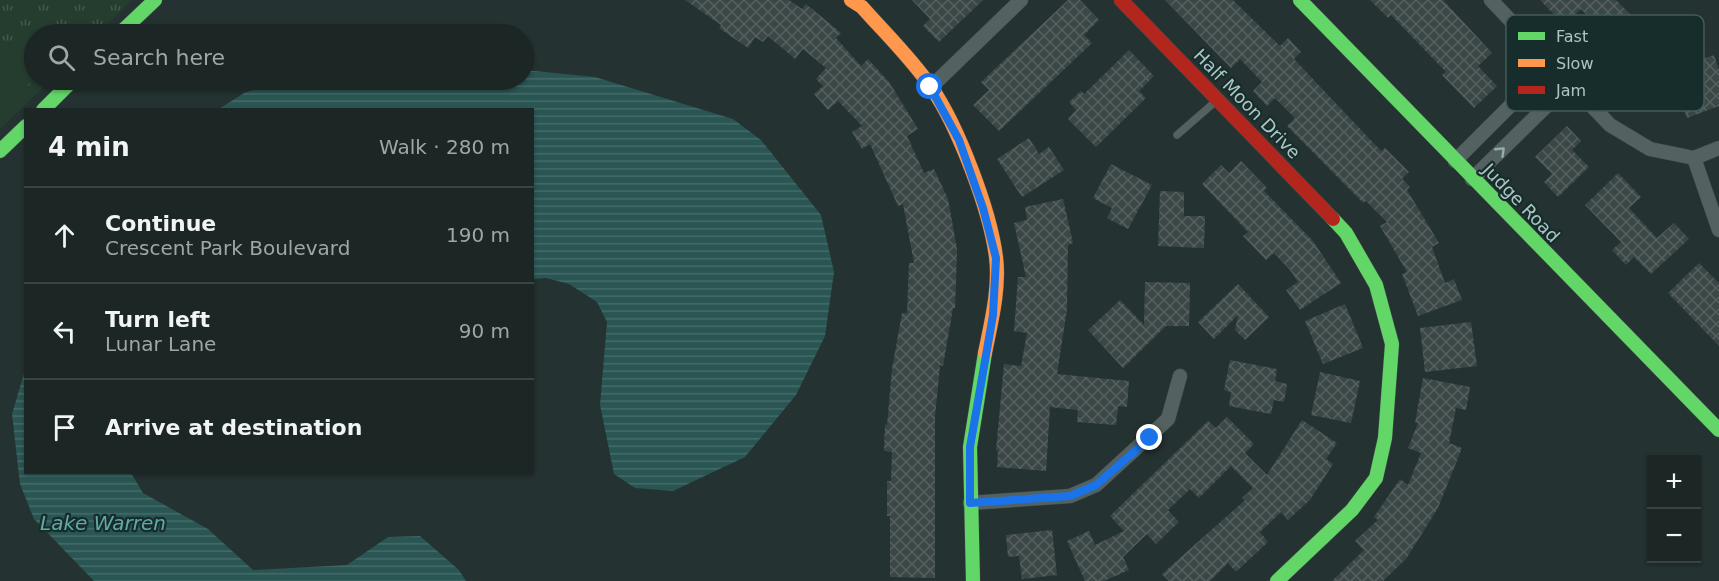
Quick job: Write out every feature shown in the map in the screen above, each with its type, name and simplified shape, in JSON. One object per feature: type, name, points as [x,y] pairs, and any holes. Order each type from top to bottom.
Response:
[{"type":"street","points":[[129,24],[154,0]]},
{"type":"street","points":[[851,0],[862,8],[930,87],[959,140],[983,208],[996,258],[993,315],[970,447],[973,581]]},
{"type":"street","points":[[930,87],[1021,0]]},
{"type":"street","name":"Half Moon Drive","points":[[1121,0],[1347,233],[1376,285],[1392,344],[1385,438],[1376,478],[1352,510],[1277,581]]},
{"type":"street","name":"Judge Road","points":[[1300,0],[1719,430]]},
{"type":"street","points":[[1491,0],[1506,16]]},
{"type":"street","points":[[45,108],[63,90]]},
{"type":"street","points":[[1455,161],[1506,110]]},
{"type":"street","points":[[1517,111],[1529,123]]},
{"type":"street","points":[[1472,179],[1541,111]]},
{"type":"street","points":[[1597,111],[1610,125],[1650,149],[1694,158],[1719,148]]},
{"type":"street","points":[[0,151],[24,128]]},
{"type":"street","points":[[1694,158],[1719,230]]},
{"type":"street","points":[[970,503],[1070,496],[1096,485],[1168,419],[1180,376]]},
{"type":"lane","points":[[1177,135],[1218,100]]},
{"type":"green space","points":[[0,0],[132,0],[107,24],[24,24],[24,90],[41,90],[0,129]]},
{"type":"green space","points":[[24,31],[24,89],[0,113],[0,54]]},
{"type":"water","points":[[534,71],[595,77],[733,119],[761,140],[821,215],[834,272],[825,336],[796,395],[745,457],[673,491],[635,488],[614,474],[600,405],[607,322],[597,302],[569,284],[546,278],[534,279],[534,108],[221,108],[252,90],[534,90]]},
{"type":"water","name":"Lake Warren","points":[[24,373],[24,474],[132,474],[143,493],[208,529],[253,570],[347,565],[388,537],[420,536],[459,570],[466,581],[94,581],[34,519],[20,484],[12,414]]},
{"type":"building","points":[[685,0],[789,0],[802,9],[806,4],[841,33],[836,38],[861,66],[868,59],[889,82],[918,129],[907,136],[924,173],[934,169],[948,199],[957,249],[955,308],[953,308],[943,366],[940,365],[935,417],[935,578],[890,577],[890,516],[887,516],[887,481],[891,481],[892,452],[884,451],[885,424],[887,425],[892,369],[902,313],[907,313],[909,263],[914,263],[903,204],[898,206],[870,144],[862,149],[852,132],[862,126],[838,101],[828,110],[814,94],[823,86],[816,79],[826,68],[803,49],[795,59],[768,36],[763,42],[755,37],[748,48],[719,28],[721,25]]},
{"type":"building","points":[[912,0],[983,0],[939,42],[923,26],[930,19]]},
{"type":"building","points":[[1068,0],[1080,0],[1099,20],[1084,35],[1092,43],[999,131],[973,105],[989,90],[981,82]]},
{"type":"building","points":[[1165,0],[1233,0],[1280,46],[1288,38],[1301,52],[1294,59],[1381,151],[1385,148],[1409,172],[1402,179],[1410,187],[1407,190],[1439,243],[1432,247],[1445,283],[1454,279],[1462,300],[1418,316],[1402,274],[1407,272],[1380,226],[1387,222],[1366,201],[1363,203],[1287,126],[1295,118],[1275,98],[1267,106],[1253,91],[1262,82],[1240,59],[1231,68]]},
{"type":"building","points":[[1370,0],[1443,0],[1492,53],[1478,66],[1497,86],[1474,108],[1442,75],[1446,72],[1391,15],[1388,18]]},
{"type":"building","points":[[1540,0],[1616,0],[1631,15],[1587,15],[1581,9],[1575,15],[1554,15]]},
{"type":"building","points":[[1129,50],[1154,76],[1139,91],[1146,98],[1096,147],[1068,119],[1076,110],[1069,102],[1081,91],[1084,94]]},
{"type":"building","points":[[1714,55],[1719,70],[1719,106],[1687,118],[1684,111],[1704,111],[1704,59]]},
{"type":"building","points":[[1567,126],[1581,141],[1572,150],[1589,167],[1558,197],[1544,182],[1552,174],[1535,157]]},
{"type":"building","points":[[1029,138],[1039,154],[1049,147],[1064,170],[1022,197],[997,159]]},
{"type":"building","points":[[1241,161],[1267,188],[1264,191],[1313,241],[1341,283],[1300,310],[1286,290],[1298,282],[1290,270],[1274,253],[1266,260],[1243,236],[1248,232],[1202,184],[1221,165],[1229,173]]},
{"type":"building","points":[[1111,164],[1152,185],[1128,229],[1107,218],[1112,208],[1093,198]]},
{"type":"building","points":[[1618,173],[1641,197],[1629,208],[1657,238],[1674,223],[1689,239],[1651,274],[1634,257],[1626,265],[1612,250],[1621,242],[1585,205]]},
{"type":"building","points":[[1160,191],[1184,192],[1184,216],[1205,216],[1204,248],[1158,246]]},
{"type":"building","points":[[1063,199],[1073,243],[1068,245],[1067,309],[1057,374],[1129,381],[1127,407],[1118,406],[1116,425],[1077,422],[1078,410],[1050,407],[1046,471],[997,467],[998,450],[996,450],[1004,364],[1021,366],[1027,333],[1014,331],[1018,277],[1026,277],[1014,223],[1027,220],[1025,207]]},
{"type":"building","points":[[1699,263],[1719,283],[1719,346],[1668,293]]},
{"type":"building","points":[[1145,282],[1190,283],[1189,326],[1166,326],[1123,368],[1088,330],[1120,300],[1144,325]]},
{"type":"building","points":[[1238,284],[1269,317],[1245,340],[1235,330],[1238,315],[1214,339],[1198,322]]},
{"type":"building","points":[[1345,304],[1363,348],[1323,364],[1305,321]]},
{"type":"building","points":[[1471,322],[1477,366],[1425,372],[1420,328]]},
{"type":"building","points":[[1230,360],[1277,369],[1275,381],[1287,384],[1284,402],[1274,400],[1271,414],[1229,406],[1231,392],[1224,390]]},
{"type":"building","points":[[1320,372],[1360,381],[1351,423],[1311,415]]},
{"type":"building","points":[[1423,378],[1470,387],[1466,410],[1456,408],[1449,443],[1462,448],[1438,508],[1406,559],[1383,581],[1332,581],[1364,550],[1355,541],[1378,520],[1374,517],[1400,479],[1408,485],[1421,453],[1408,448],[1418,423],[1415,423]]},
{"type":"building","points":[[1227,417],[1254,444],[1245,453],[1267,475],[1302,420],[1337,443],[1326,459],[1333,464],[1310,500],[1288,520],[1281,512],[1260,532],[1268,542],[1236,572],[1228,563],[1210,581],[1169,581],[1162,574],[1245,500],[1242,498],[1253,488],[1231,466],[1199,498],[1190,489],[1168,510],[1179,522],[1156,544],[1147,534],[1123,557],[1129,570],[1104,581],[1085,581],[1067,541],[1089,531],[1095,545],[1124,531],[1110,516],[1208,421],[1216,428]]},
{"type":"building","points":[[1052,530],[1057,575],[1022,579],[1019,556],[1008,557],[1006,535]]},
{"type":"traffic: fast","points":[[130,24],[155,0]]},
{"type":"traffic: fast","points":[[1300,0],[1719,430]]},
{"type":"traffic: fast","points":[[45,108],[63,90]]},
{"type":"traffic: fast","points":[[0,151],[24,128]]},
{"type":"traffic: fast","points":[[1277,581],[1352,510],[1376,478],[1385,438],[1392,344],[1376,285],[1346,233],[1333,219]]},
{"type":"traffic: fast","points":[[973,581],[970,447],[985,353]]},
{"type":"traffic: slow","points":[[851,0],[862,7],[931,87],[952,123],[971,169],[993,238],[997,269],[994,305],[985,353]]},
{"type":"traffic: jam","points":[[1121,0],[1333,219]]},
{"type":"route","points":[[930,87],[959,140],[983,208],[996,258],[993,315],[978,388],[970,447],[970,503],[1070,496],[1096,485],[1150,438]]}]
